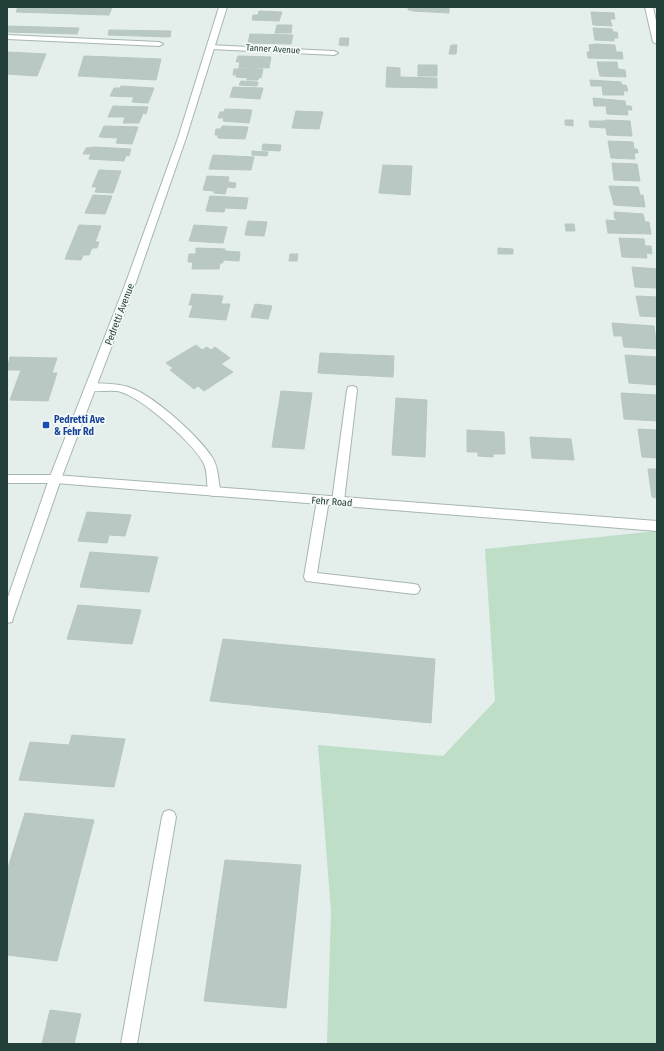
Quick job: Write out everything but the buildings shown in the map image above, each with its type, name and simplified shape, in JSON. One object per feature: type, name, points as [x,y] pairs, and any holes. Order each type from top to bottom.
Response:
[{"type":"street","name":"Pedretti Avenue","points":[[7,618],[55,479],[130,285],[172,168],[223,7]]},
{"type":"street","points":[[649,7],[657,42]]},
{"type":"street","points":[[7,37],[159,44]]},
{"type":"street","name":"Tanner Avenue","points":[[211,47],[334,53]]},
{"type":"street","points":[[91,387],[124,389],[144,399],[189,437],[207,460],[213,473],[214,492]]},
{"type":"street","points":[[338,501],[352,390]]},
{"type":"street","name":"Fehr Road","points":[[7,479],[55,479],[657,526]]},
{"type":"street","points":[[323,500],[310,577],[414,589]]},
{"type":"street","points":[[129,1044],[169,817]]},
{"type":"green space","points":[[657,531],[657,1044],[327,1044],[331,911],[318,745],[443,756],[495,701],[485,549]]},
{"type":"place","name":"Pedretti Ave & Fehr Rd","points":[[46,425]]}]
